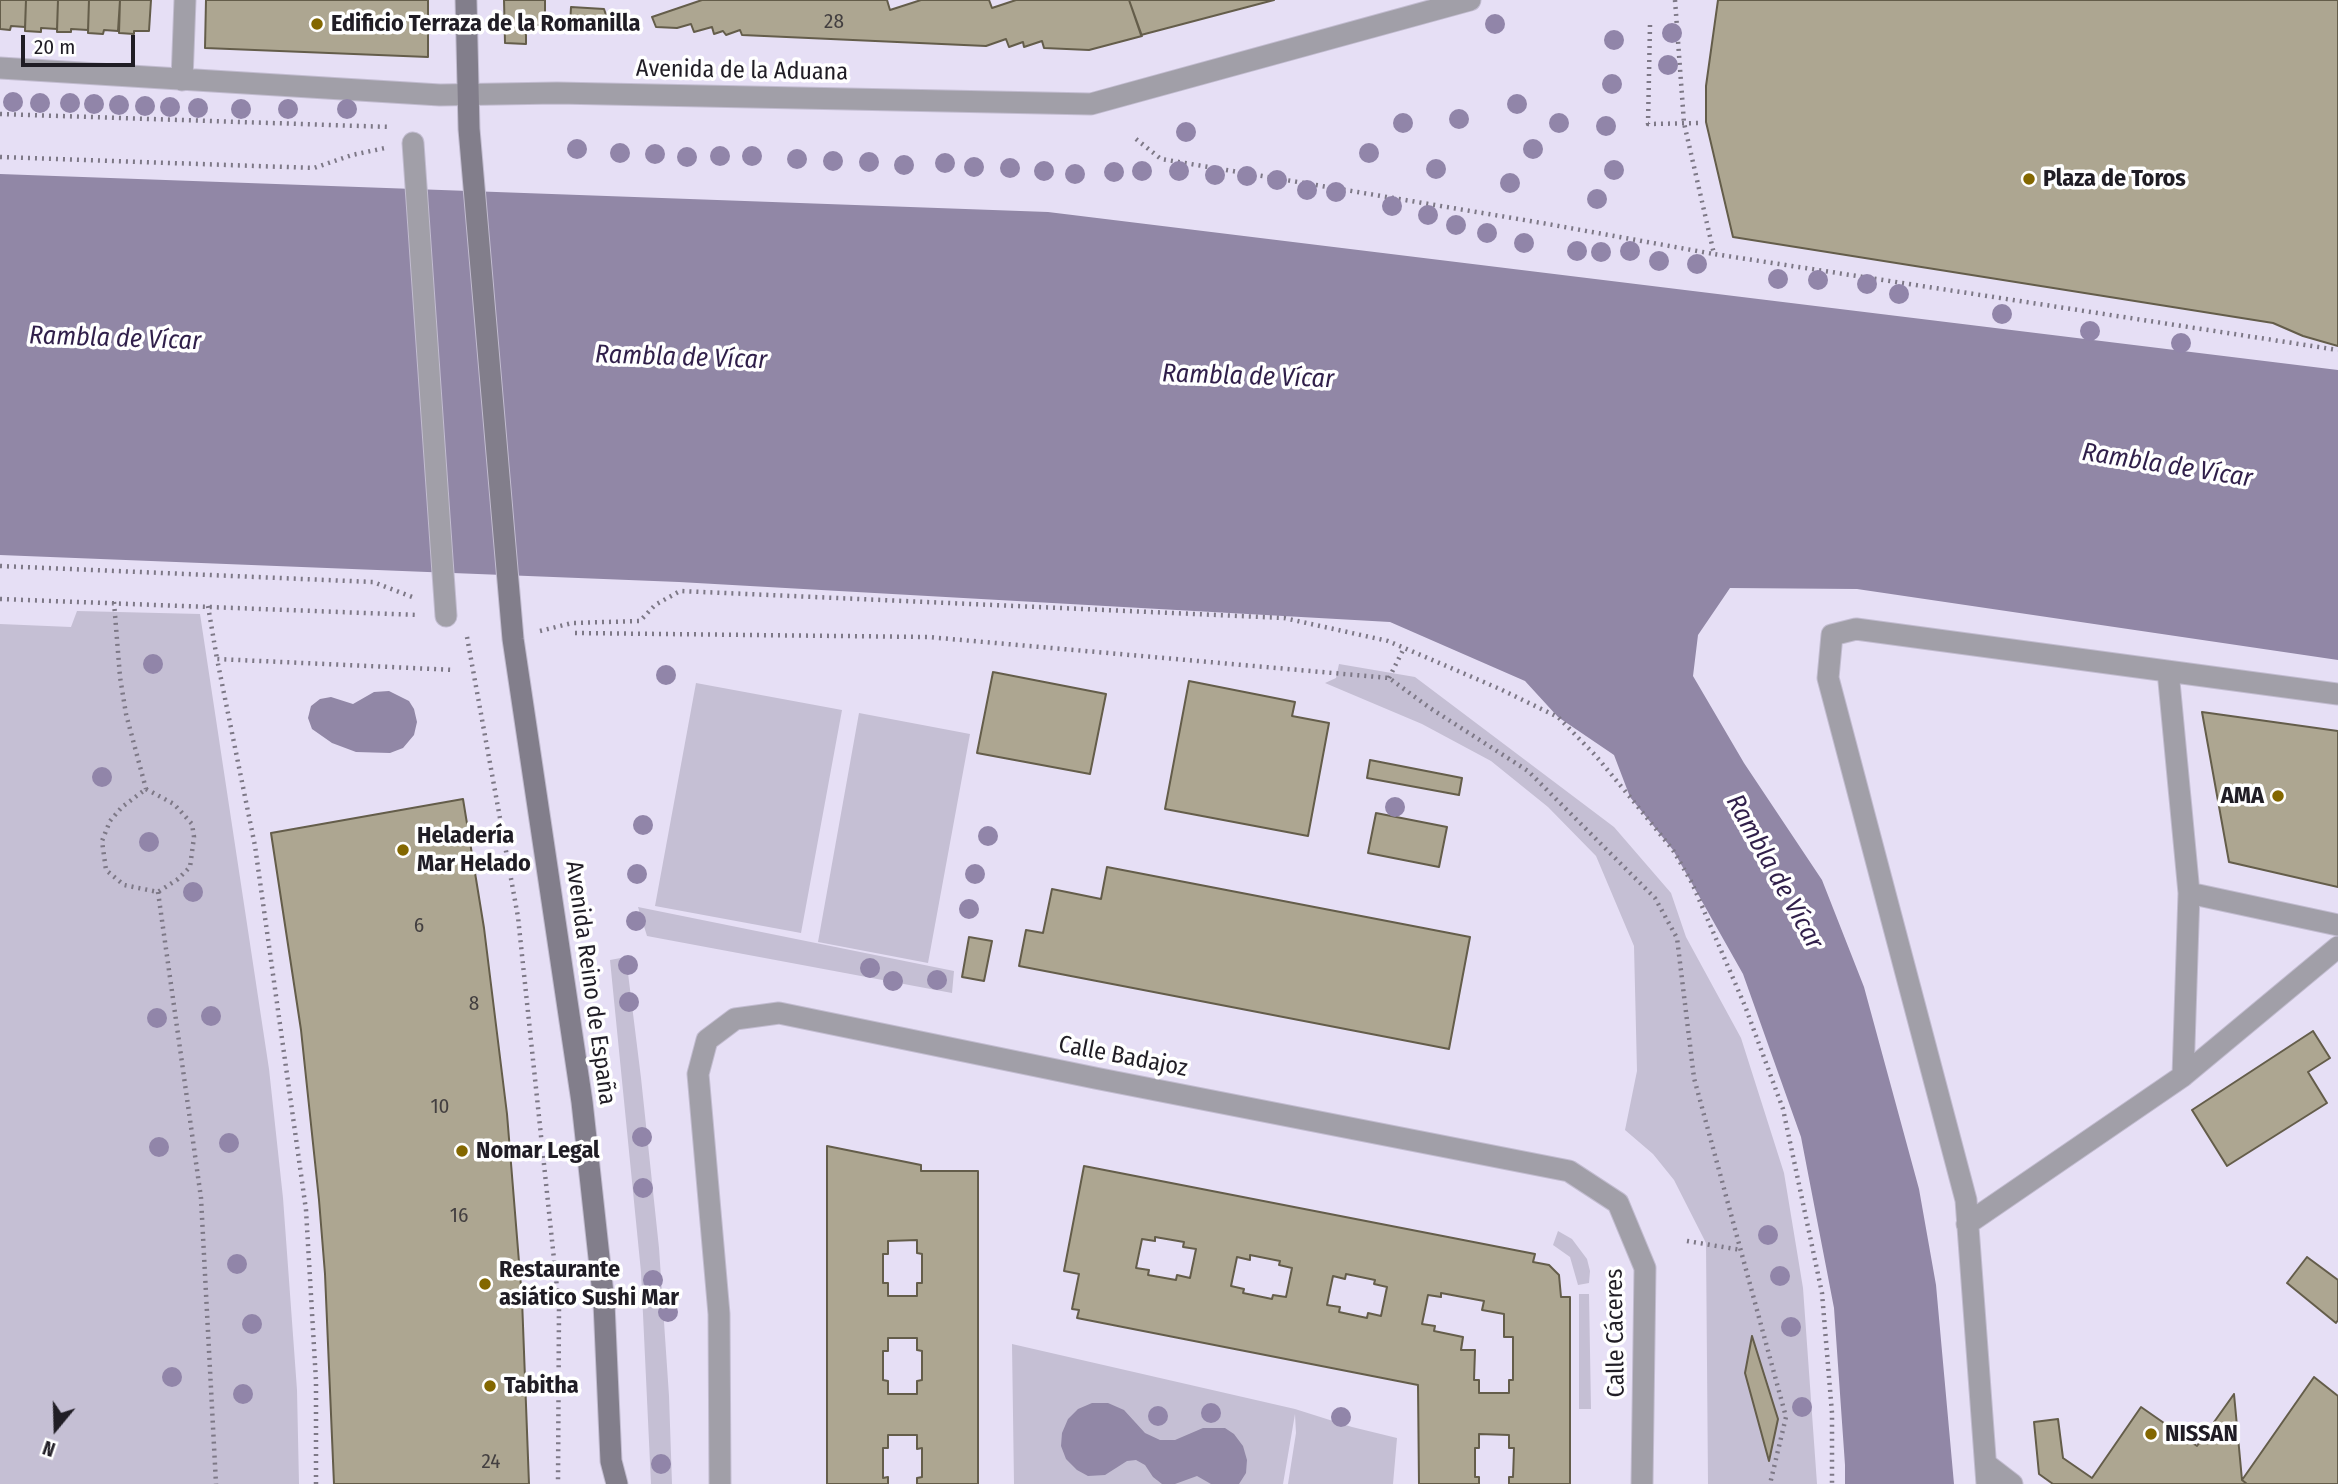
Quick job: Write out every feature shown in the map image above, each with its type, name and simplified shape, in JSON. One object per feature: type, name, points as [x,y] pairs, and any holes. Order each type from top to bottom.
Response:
[{"type":"street","points":[[182,80],[185,0]]},
{"type":"street","name":"Avenida Reino de España","points":[[466,0],[471,147],[513,639],[582,1102],[604,1303],[611,1461],[608,1484]]},
{"type":"street","name":"Avenida de la Aduana","points":[[0,68],[440,95],[571,93],[1091,104],[1470,0]]},
{"type":"street","points":[[406,135],[446,613]]},
{"type":"street","points":[[2012,1484],[1986,1474],[1965,1200],[1828,678],[1832,635],[1856,629],[2338,694]]},
{"type":"street","points":[[2168,671],[2189,893],[2183,1076]]},
{"type":"street","points":[[2189,893],[2338,925]]},
{"type":"street","points":[[1967,1224],[2183,1076],[2338,947]]},
{"type":"street","name":"Calle Badajoz","points":[[720,1484],[719,1314],[698,1074],[707,1040],[735,1019],[779,1013],[1095,1079],[1569,1171]]},
{"type":"street","name":"Calle Cáceres","points":[[1569,1171],[1618,1203],[1645,1268],[1642,1484]]},
{"type":"street","name":"Avenida Reino de España","points":[[611,1461],[617,1484]]},
{"type":"path","points":[[1675,0],[1684,123],[1714,254]]},
{"type":"path","points":[[1650,25],[1648,124],[1702,123]]},
{"type":"path","points":[[0,114],[406,135]]},
{"type":"path","points":[[0,157],[314,168],[406,135]]},
{"type":"path","points":[[1136,139],[1161,159],[1714,254],[2338,350]]},
{"type":"path","points":[[0,566],[373,582],[446,613],[467,641],[518,917],[559,1307],[558,1484]]},
{"type":"path","points":[[513,639],[572,623],[640,621],[655,605],[680,591],[1284,618],[1388,641],[1558,717],[1596,756],[1673,850],[1692,883],[1745,1006],[1783,1109],[1822,1293],[1832,1413],[1832,1484]]},
{"type":"path","points":[[0,599],[446,613]]},
{"type":"path","points":[[114,602],[126,714],[146,789],[174,804],[191,824],[194,837],[190,867],[178,880],[158,892],[124,885],[106,870],[102,841],[110,821],[122,807],[146,789]]},
{"type":"path","points":[[208,606],[255,846],[306,1210],[316,1381],[316,1484]]},
{"type":"path","points":[[575,633],[928,637],[1390,678],[1430,708],[1528,771],[1655,898],[1677,938],[1694,1078],[1786,1417],[1770,1484]]},
{"type":"path","points":[[1390,678],[1404,648]]},
{"type":"path","points":[[217,659],[455,670]]},
{"type":"path","points":[[158,892],[201,1198],[216,1484]]},
{"type":"path","points":[[1687,1241],[1741,1250]]},
{"type":"shaded area","points":[[77,611],[200,614],[269,1069],[283,1198],[297,1390],[299,1484],[0,1484],[0,624],[71,627]]},
{"type":"shaded area","points":[[1339,664],[1415,677],[1614,827],[1671,893],[1686,937],[1741,1038],[1784,1173],[1803,1288],[1817,1484],[1708,1484],[1706,1243],[1674,1180],[1653,1154],[1625,1130],[1637,1071],[1634,946],[1596,856],[1548,807],[1491,761],[1422,724],[1325,683],[1336,678]]},
{"type":"shaded area","points":[[696,683],[842,710],[801,933],[655,906]]},
{"type":"shaded area","points":[[859,713],[970,734],[928,963],[818,942]]},
{"type":"shaded area","points":[[638,907],[954,971],[952,993],[647,936]]},
{"type":"shaded area","points":[[626,957],[659,1248],[672,1484],[651,1484],[641,1272],[610,960]]},
{"type":"shaded area","points":[[1558,1231],[1572,1239],[1587,1259],[1589,1283],[1578,1285],[1570,1257],[1553,1245]]},
{"type":"shaded area","points":[[1579,1294],[1589,1294],[1591,1409],[1579,1409]]},
{"type":"shaded area","points":[[1012,1344],[1295,1409],[1397,1438],[1393,1484],[1288,1484],[1296,1433],[1295,1414],[1283,1484],[1014,1484]]},
{"type":"water","name":"Rambla de Vícar","points":[[0,174],[1048,212],[2338,370],[2338,660],[1857,589],[1730,588],[1698,635],[1693,676],[1744,763],[1822,880],[1864,987],[1919,1189],[1936,1285],[1954,1484],[1845,1484],[1834,1308],[1801,1137],[1743,974],[1673,850],[1630,797],[1614,755],[1558,717],[1525,681],[1390,622],[679,582],[0,555]]},
{"type":"water","points":[[389,691],[409,701],[414,709],[417,722],[414,735],[403,748],[390,753],[356,752],[332,743],[312,729],[308,718],[311,706],[320,699],[331,697],[353,704],[374,692]]},
{"type":"water","points":[[1092,1403],[1108,1403],[1124,1410],[1145,1433],[1160,1440],[1175,1440],[1203,1428],[1225,1428],[1234,1434],[1243,1446],[1247,1460],[1246,1473],[1239,1484],[1211,1484],[1197,1476],[1175,1484],[1162,1484],[1145,1465],[1136,1460],[1127,1461],[1105,1475],[1088,1476],[1066,1459],[1061,1446],[1062,1433],[1068,1419],[1078,1409]]},
{"type":"building","points":[[0,0],[26,0],[25,27],[11,26],[10,30],[0,29]]},
{"type":"building","points":[[26,0],[58,0],[57,29],[25,31]]},
{"type":"building","points":[[58,0],[89,0],[88,30],[57,32]]},
{"type":"building","points":[[89,0],[120,0],[118,31],[88,33]]},
{"type":"building","points":[[120,0],[151,0],[149,31],[119,33]]},
{"type":"building","name":"Edificio Terraza de la Romanilla","points":[[206,0],[428,0],[428,57],[205,48]]},
{"type":"building","points":[[504,0],[545,0],[545,25],[526,25],[526,44],[505,43]]},
{"type":"building","points":[[702,0],[887,0],[890,10],[921,0],[989,0],[992,8],[1016,0],[1129,0],[1142,36],[1089,50],[1044,48],[1042,41],[1024,47],[1023,42],[1009,47],[1006,39],[986,46],[742,35],[740,30],[726,35],[723,31],[714,34],[712,27],[694,32],[691,24],[677,28],[656,27],[652,17]]},
{"type":"building","points":[[1129,0],[1274,0],[1141,35]]},
{"type":"building","name":"Plaza de Toros","points":[[1718,0],[2338,0],[2338,346],[2303,336],[2273,323],[1733,237],[1706,122],[1706,86]]},
{"type":"building","points":[[571,7],[604,9],[607,18],[619,14],[623,28],[570,26]]},
{"type":"building","points":[[993,672],[1106,694],[1090,774],[977,753]]},
{"type":"building","points":[[1189,681],[1295,702],[1292,716],[1329,723],[1308,836],[1165,809]]},
{"type":"building","name":"AMA","points":[[2202,712],[2338,731],[2338,887],[2229,862]]},
{"type":"building","points":[[1370,760],[1462,778],[1459,795],[1367,778]]},
{"type":"building","points":[[463,799],[484,928],[507,1114],[522,1299],[529,1484],[334,1484],[319,1200],[301,1030],[271,833]]},
{"type":"building","points":[[1376,813],[1447,827],[1439,867],[1368,853]]},
{"type":"building","points":[[1107,867],[1470,937],[1449,1049],[1019,966],[1026,930],[1043,933],[1052,889],[1101,899]]},
{"type":"building","points":[[969,937],[992,941],[984,981],[962,977]]},
{"type":"building","points":[[2313,1031],[2330,1058],[2308,1072],[2327,1103],[2227,1166],[2192,1110]]},
{"type":"building","points":[[827,1146],[921,1165],[921,1171],[978,1171],[978,1484],[917,1484],[917,1478],[922,1477],[922,1448],[917,1449],[917,1435],[888,1435],[888,1448],[883,1448],[883,1478],[888,1477],[888,1484],[827,1484]],"holes":[[[917,1240],[917,1253],[922,1254],[922,1283],[917,1283],[917,1296],[888,1296],[888,1283],[883,1283],[883,1254],[888,1254],[888,1241]],[[888,1338],[917,1338],[917,1350],[922,1351],[922,1380],[917,1381],[917,1394],[888,1394],[888,1381],[883,1380],[883,1351],[888,1351]]]},
{"type":"building","points":[[1084,1166],[1535,1254],[1533,1262],[1549,1265],[1559,1275],[1561,1297],[1570,1297],[1570,1484],[1509,1484],[1509,1477],[1513,1477],[1514,1448],[1509,1448],[1509,1435],[1479,1434],[1479,1448],[1475,1448],[1475,1477],[1479,1477],[1479,1484],[1419,1484],[1418,1385],[1077,1318],[1079,1310],[1072,1309],[1079,1274],[1064,1271]],"holes":[[[1155,1237],[1184,1242],[1183,1247],[1196,1249],[1190,1278],[1177,1275],[1176,1280],[1148,1275],[1149,1270],[1136,1268],[1142,1239],[1155,1241]],[[1250,1255],[1280,1261],[1279,1265],[1292,1268],[1286,1297],[1273,1295],[1272,1299],[1243,1293],[1244,1289],[1231,1286],[1237,1257],[1250,1260]],[[1346,1274],[1375,1280],[1374,1284],[1387,1287],[1381,1316],[1368,1313],[1367,1318],[1339,1312],[1340,1307],[1327,1305],[1333,1276],[1345,1279]],[[1441,1293],[1484,1301],[1482,1310],[1504,1314],[1504,1337],[1513,1337],[1513,1380],[1509,1380],[1509,1393],[1479,1393],[1479,1380],[1474,1380],[1475,1350],[1461,1350],[1463,1337],[1434,1331],[1435,1326],[1422,1324],[1428,1295],[1441,1297]]]},
{"type":"building","points":[[2307,1257],[2338,1280],[2336,1323],[2287,1283]]},
{"type":"building","points":[[1752,1336],[1778,1419],[1769,1461],[1745,1373]]},
{"type":"building","points":[[2314,1377],[2338,1396],[2338,1484],[2247,1484],[2242,1480]]},
{"type":"building","name":"NISSAN","points":[[2234,1394],[2242,1480],[2247,1484],[2053,1484],[2039,1474],[2034,1422],[2058,1419],[2063,1458],[2092,1478],[2141,1407],[2197,1446]]},
{"type":"place","name":"Edificio Terraza de la Romanilla","points":[[317,24]]},
{"type":"place","name":"Plaza de Toros","points":[[2029,179]]},
{"type":"place","name":"AMA","points":[[2278,796]]},
{"type":"place","name":"Heladería Mar Helado","points":[[403,850]]},
{"type":"place","name":"Nomar Legal","points":[[462,1151]]},
{"type":"place","name":"Restaurante asiático Sushi Mar","points":[[485,1284]]},
{"type":"place","name":"Tabitha","points":[[490,1386]]},
{"type":"place","name":"NISSAN","points":[[2151,1434]]}]
